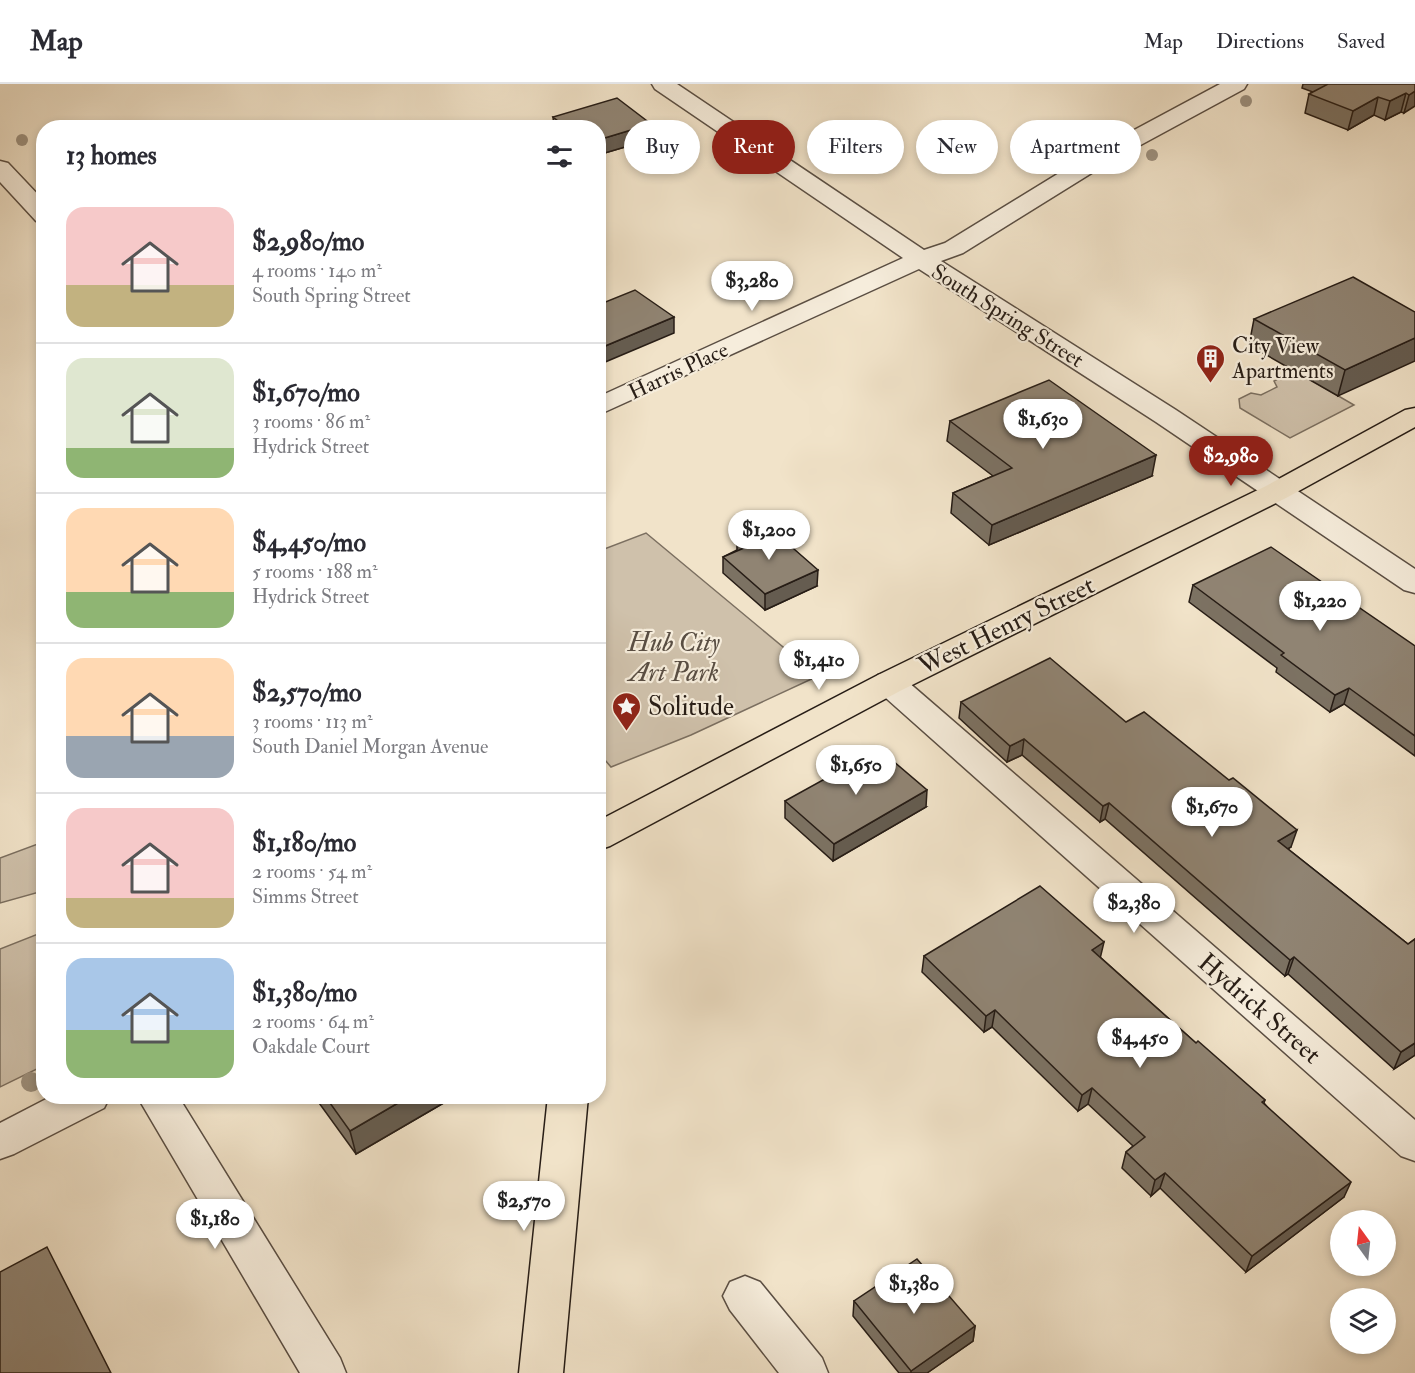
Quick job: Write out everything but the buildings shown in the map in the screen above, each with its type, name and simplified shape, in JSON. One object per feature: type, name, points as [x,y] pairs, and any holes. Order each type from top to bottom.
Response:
[{"type":"main road","name":"West Henry Street","points":[[606,833],[889,682],[1276,492],[1415,416]]},
{"type":"main road","points":[[541,1373],[567,1104]]},
{"type":"street","name":"Harris Place","points":[[606,403],[899,268],[954,248],[1103,156],[1236,84]]},
{"type":"street","name":"South Spring Street","points":[[671,90],[922,260],[1166,416],[1276,492],[1415,583]]},
{"type":"street","points":[[0,168],[32,205]]},
{"type":"street","name":"Hydrick Street","points":[[889,682],[1415,1144]]},
{"type":"street","points":[[0,1142],[74,1104]]},
{"type":"street","points":[[162,1104],[324,1373]]},
{"type":"street","points":[[746,1296],[806,1373]]},
{"type":"green space","points":[[1288,374],[1304,376],[1354,405],[1290,438],[1240,408],[1239,399],[1251,393],[1261,395],[1277,387],[1274,381]]},
{"type":"green space","name":"Hub City Art Park","points":[[646,533],[818,676],[691,735],[611,767],[606,761],[606,548]]},
{"type":"green space","points":[[36,845],[36,893],[0,903],[0,858]]},
{"type":"green space","points":[[36,935],[36,1069],[0,1087],[0,949]]},
{"type":"place","name":"City View Apartments","points":[[1211,384]]},
{"type":"place","name":"Solitude","points":[[627,732]]}]
